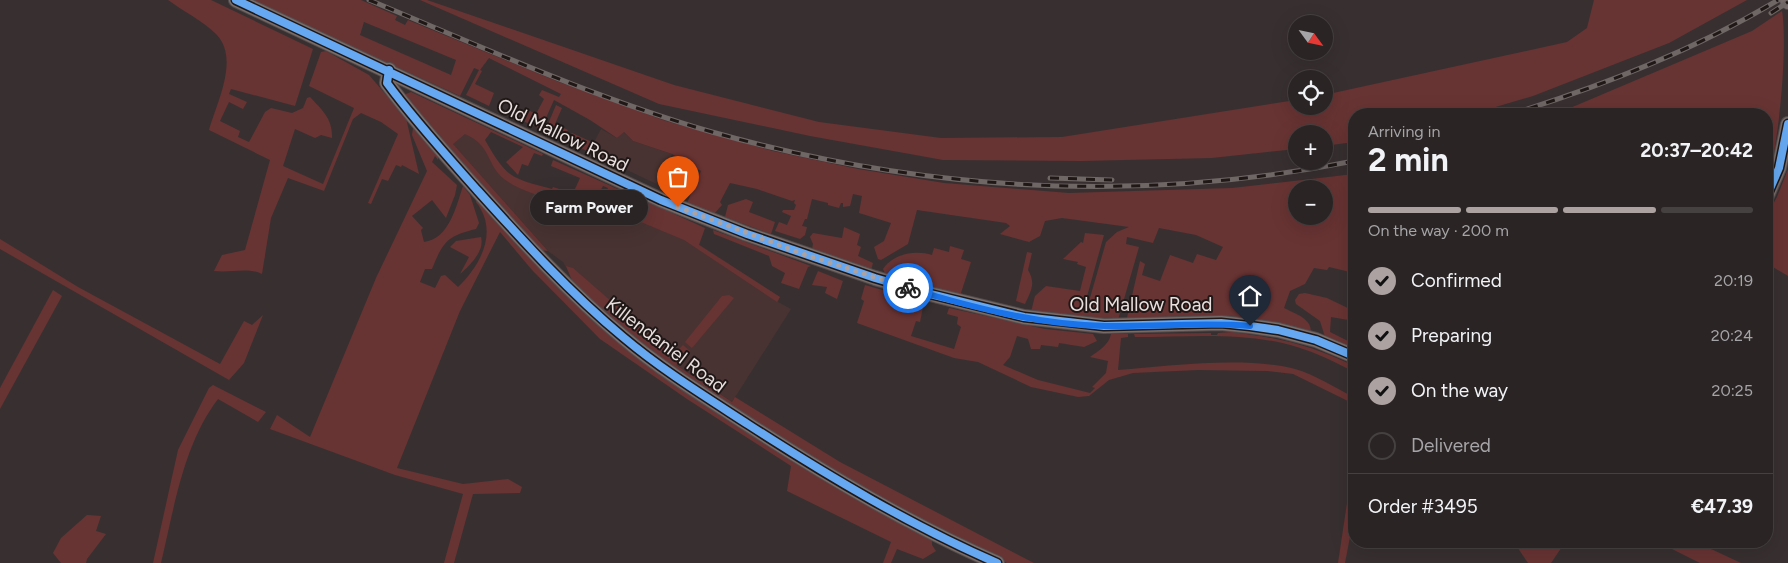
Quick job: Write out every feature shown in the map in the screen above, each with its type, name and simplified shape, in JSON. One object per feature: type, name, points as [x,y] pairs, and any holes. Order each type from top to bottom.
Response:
[{"type":"street","name":"Old Mallow Road","points":[[236,0],[686,210],[810,257],[893,284],[1024,317],[1074,324],[1112,326],[1222,323],[1278,330],[1316,340],[1348,353]]},
{"type":"street","name":"Killendaniel Road","points":[[389,70],[387,83],[415,120],[554,274],[634,346],[679,380],[820,470],[918,525],[997,563]]},
{"type":"street","points":[[1773,182],[1779,168],[1788,124]]},
{"type":"shaded area","points":[[168,0],[211,0],[313,49],[295,106],[231,89],[229,94],[247,102],[243,109],[229,102],[220,121],[240,131],[238,137],[249,142],[265,112],[271,108],[292,113],[303,108],[307,98],[310,97],[329,120],[332,138],[321,135],[315,138],[295,129],[283,166],[323,184],[354,108],[309,86],[321,52],[326,51],[369,75],[406,118],[419,174],[402,165],[401,167],[396,165],[388,181],[382,179],[371,204],[368,203],[398,134],[381,122],[361,113],[353,119],[324,191],[288,178],[271,218],[262,274],[251,271],[214,271],[222,255],[245,250],[270,160],[209,130],[221,94],[226,68],[226,55],[223,44],[211,29]]},
{"type":"shaded area","points":[[250,0],[361,0],[397,16],[395,20],[405,25],[408,20],[559,82],[666,121],[773,151],[858,169],[944,183],[1069,193],[1232,188],[1288,182],[1288,225],[1333,225],[1333,180],[1302,180],[1348,175],[1348,272],[1329,267],[1327,270],[1314,268],[1305,284],[1290,291],[1284,308],[1306,320],[1311,328],[1311,333],[1126,322],[1140,261],[1145,264],[1142,275],[1160,281],[1170,255],[1193,263],[1197,254],[1216,260],[1223,247],[1196,235],[1159,228],[1153,243],[1127,237],[1126,244],[1139,247],[1118,320],[1031,312],[1035,296],[1046,286],[1080,291],[1086,267],[1077,264],[1078,262],[1063,259],[1081,242],[1083,243],[1085,233],[1104,235],[1083,311],[1086,312],[1106,242],[1117,232],[1129,227],[1062,218],[1045,221],[1040,236],[1029,242],[1000,234],[1010,226],[1006,223],[917,210],[908,244],[881,260],[878,259],[874,247],[884,241],[891,223],[859,213],[862,196],[853,194],[850,206],[843,207],[843,203],[841,203],[839,208],[812,199],[807,219],[805,219],[802,226],[807,227],[805,235],[800,239],[775,231],[779,222],[787,225],[791,216],[782,212],[783,210],[794,210],[795,200],[792,201],[757,189],[730,183],[720,202],[722,205],[714,214],[687,203],[701,171],[672,154],[633,141],[624,132],[617,138],[554,100],[541,129],[523,121],[528,110],[536,114],[544,99],[539,95],[542,90],[559,97],[561,94],[489,58],[480,70],[482,71],[475,84],[494,93],[489,106],[466,95],[479,70],[474,68],[460,96]],"holes":[[[364,22],[456,60],[451,75],[360,35]]]},
{"type":"shaded area","points":[[420,0],[427,0],[674,85],[819,122],[941,138],[1062,137],[1288,101],[1288,115],[1333,115],[1333,93],[1567,42],[1587,28],[1594,0],[1747,0],[1669,43],[1533,96],[1492,108],[1348,108],[1348,143],[1333,145],[1333,125],[1288,125],[1288,150],[1212,158],[1082,161],[943,160],[810,136],[659,104]]},
{"type":"shaded area","points":[[1782,11],[1784,26],[1783,71],[1773,158],[1773,108],[1570,108],[1752,31]]},
{"type":"shaded area","points":[[411,92],[543,154],[542,156],[534,153],[528,166],[522,164],[518,175],[506,162],[523,147],[491,132],[485,140],[499,162],[511,175],[518,179],[552,189],[553,187],[601,203],[608,188],[603,186],[598,195],[575,189],[580,178],[551,166],[553,160],[622,191],[619,198],[633,204],[637,197],[705,228],[699,245],[780,297],[777,302],[684,240],[624,215],[622,217],[560,202],[515,186],[498,173],[480,144],[465,134],[453,144],[548,251],[539,250],[485,191],[405,97],[406,94]]},
{"type":"shaded area","points":[[556,105],[562,108],[555,124],[568,130],[563,139],[545,131]]},
{"type":"shaded area","points":[[413,128],[438,155],[438,160],[435,156],[432,162],[457,185],[446,218],[432,200],[412,216],[423,228],[421,230],[424,242],[433,240],[440,235],[450,221],[463,186],[470,195],[479,223],[476,229],[458,234],[443,246],[432,269],[425,269],[420,282],[435,288],[441,276],[445,275],[458,287],[474,269],[484,247],[486,236],[486,224],[483,213],[476,202],[477,199],[555,285],[606,332],[644,362],[683,391],[764,443],[932,539],[932,545],[936,551],[923,559],[897,549],[891,563],[883,563],[891,542],[787,491],[791,466],[687,399],[600,339],[532,270],[500,232],[460,311],[397,468],[463,484],[508,479],[522,487],[520,493],[473,494],[454,563],[444,563],[463,494],[395,475],[270,429],[277,415],[310,437],[376,278],[427,171],[412,135]]},
{"type":"shaded area","points":[[460,129],[485,140],[497,162],[515,179],[686,236],[780,297],[778,302],[791,309],[732,402],[673,363],[571,276],[563,262],[548,251],[450,141]]},
{"type":"shaded area","points":[[601,129],[617,138],[623,132],[633,141],[672,154],[664,177],[667,179],[663,187],[589,152]]},
{"type":"shaded area","points":[[572,133],[594,143],[589,152],[567,141]]},
{"type":"shaded area","points":[[1788,169],[1788,276],[1773,267],[1773,204]]},
{"type":"shaded area","points":[[746,199],[753,202],[749,212],[775,222],[771,234],[725,217],[728,205]]},
{"type":"shaded area","points":[[844,227],[860,234],[857,245],[861,247],[858,256],[873,263],[871,270],[812,249],[813,244],[810,237],[813,233],[842,238]]},
{"type":"shaded area","points":[[713,230],[811,266],[808,267],[799,289],[781,283],[785,273],[772,266],[769,256],[714,234]]},
{"type":"shaded area","points":[[481,237],[482,242],[479,252],[460,274],[469,257],[450,247],[456,241]]},
{"type":"shaded area","points":[[0,239],[78,287],[220,364],[244,321],[252,325],[263,315],[244,363],[229,380],[0,249]]},
{"type":"shaded area","points":[[950,246],[964,250],[961,259],[971,262],[960,296],[885,273],[883,269],[899,256],[912,253],[932,255],[934,248],[949,252]]},
{"type":"shaded area","points":[[1027,252],[1032,253],[1028,270],[1032,283],[1031,291],[1025,304],[1016,301]]},
{"type":"shaded area","points":[[566,266],[573,268],[673,355],[683,345],[690,351],[676,365],[732,402],[735,397],[840,462],[1034,563],[1007,563],[954,538],[853,484],[729,406],[641,346],[573,283]]},
{"type":"shaded area","points":[[818,271],[843,281],[837,299],[825,293],[827,287],[812,285]]},
{"type":"shaded area","points":[[865,285],[924,302],[920,322],[916,321],[911,336],[954,349],[961,327],[957,324],[958,317],[947,314],[949,308],[1045,329],[1093,334],[1097,341],[1084,347],[1059,343],[1058,347],[1041,345],[1040,349],[1031,349],[1028,339],[1017,336],[1010,357],[1003,365],[1038,380],[1090,393],[1095,388],[1092,387],[1106,373],[1108,361],[1090,357],[1106,345],[1111,334],[1128,334],[1128,337],[1121,338],[1118,370],[1207,363],[1275,365],[1302,371],[1317,378],[1348,394],[1348,401],[1293,374],[1267,371],[1198,370],[1133,373],[1109,380],[1089,396],[1078,397],[1031,387],[978,362],[954,358],[857,323],[864,301],[861,299]]},
{"type":"shaded area","points":[[53,290],[62,296],[0,409],[0,388]]},
{"type":"shaded area","points":[[1305,293],[1327,298],[1348,308],[1348,320],[1331,317],[1330,332],[1348,341],[1348,347],[1325,337],[1320,321],[1296,304],[1295,300],[1299,294]]},
{"type":"shaded area","points":[[729,295],[734,298],[692,348],[685,342],[722,296]]},
{"type":"shaded area","points":[[1232,332],[1280,340],[1338,359],[1348,363],[1348,369],[1312,352],[1277,342],[1216,336],[1135,337],[1134,334],[1211,333],[1211,335],[1217,335],[1218,333]]},
{"type":"shaded area","points":[[213,385],[266,412],[258,422],[218,399],[196,436],[188,457],[181,478],[161,563],[153,563],[178,450],[209,388]]},
{"type":"shaded area","points":[[1348,497],[1348,547],[1345,563],[1338,563]]},
{"type":"shaded area","points":[[87,515],[101,516],[96,531],[106,534],[86,563],[61,563],[53,553],[61,538]]},
{"type":"shaded area","points":[[1518,548],[1561,548],[1551,563],[1528,563]]},
{"type":"shaded area","points":[[1670,548],[1709,548],[1741,563],[1700,563]]},
{"type":"railway","points":[[369,0],[539,71],[625,104],[712,132],[791,152],[871,167],[951,178],[1031,185],[1112,186],[1193,183],[1273,175],[1348,162]]},
{"type":"railway","points":[[1530,108],[1648,65],[1714,35],[1778,0]]},
{"type":"railway","points":[[1771,13],[1788,2]]},
{"type":"railway","points":[[1050,178],[1112,180]]},
{"type":"cycle path","points":[[236,0],[661,200],[747,234],[875,278],[930,294],[1024,317],[1104,326],[1221,323],[1250,326],[1278,330],[1316,340],[1348,353]]},
{"type":"cycle path","points":[[389,70],[387,83],[420,125],[478,191],[566,285],[603,320],[638,349],[701,394],[839,481],[933,533],[997,563]]},
{"type":"cycle path","points":[[1773,182],[1779,168],[1788,124]]},
{"type":"way so far","points":[[678,207],[716,223],[803,254],[908,288]]},
{"type":"place","name":"Farm Power","points":[[678,207]]},
{"type":"route","points":[[908,288],[1024,317],[1074,324],[1104,326],[1222,323],[1250,326]]}]
